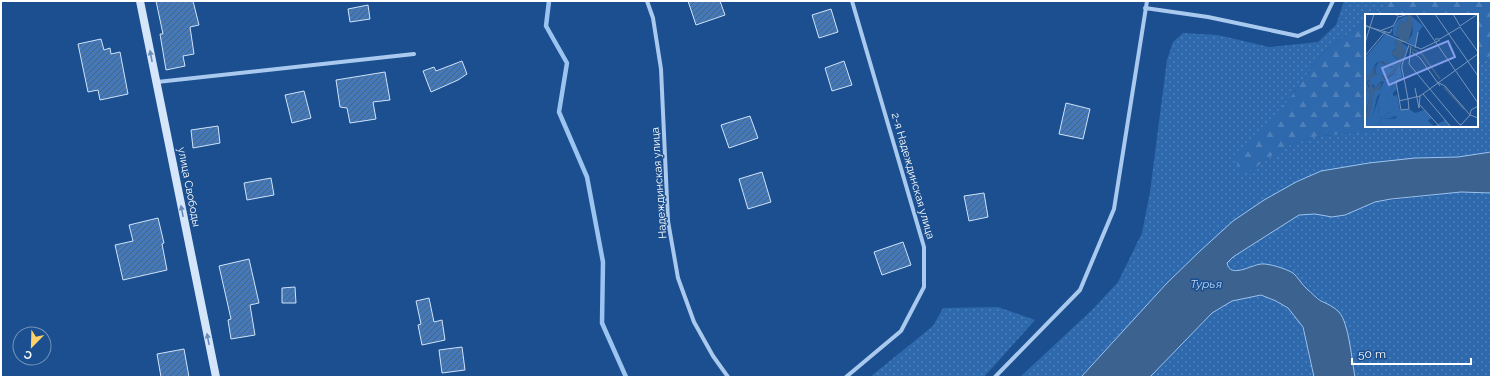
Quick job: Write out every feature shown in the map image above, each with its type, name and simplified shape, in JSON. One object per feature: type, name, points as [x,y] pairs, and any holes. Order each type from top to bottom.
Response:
[{"type":"main road","name":"улица Свободы","points":[[140,1],[216,377]]},
{"type":"street","name":"Надеждинская улица","points":[[647,1],[654,18],[661,69],[668,221],[678,278],[694,322],[728,377]]},
{"type":"street","name":"2-я Надеждинская улица","points":[[846,377],[901,331],[924,287],[924,247],[852,1]]},
{"type":"street","points":[[995,377],[1080,290],[1114,209],[1147,1]]},
{"type":"street","points":[[1146,8],[1208,17],[1298,36],[1322,26],[1333,1]]},
{"type":"street","points":[[156,82],[414,54]]},
{"type":"green space","points":[[1344,1],[1390,1],[1375,14],[1365,14],[1365,22],[1324,51],[1290,98],[1252,170],[1284,147],[1313,137],[1363,132],[1383,127],[1478,127],[1478,65],[1491,55],[1491,152],[1458,157],[1415,158],[1369,163],[1233,221],[1167,283],[1081,377],[1020,377],[1092,310],[1118,282],[1142,233],[1150,192],[1167,60],[1173,42],[1183,33],[1218,35],[1269,47],[1318,42],[1336,25]]},
{"type":"green space","points":[[1390,1],[1491,1],[1491,55],[1478,65],[1478,14],[1375,14]]},
{"type":"green space","points":[[1365,22],[1365,127],[1383,127],[1363,132],[1313,137],[1284,147],[1252,170],[1242,172],[1237,165],[1238,154],[1290,98],[1324,51]]},
{"type":"green space","points":[[1461,192],[1491,193],[1491,377],[1355,377],[1346,329],[1340,313],[1305,288],[1293,273],[1261,264],[1240,271],[1231,270],[1228,267],[1227,263],[1233,257],[1299,215],[1315,214],[1332,217],[1345,214],[1375,202]]},
{"type":"green space","points":[[1261,295],[1289,309],[1297,317],[1305,336],[1314,377],[1150,377],[1212,313],[1232,301]]},
{"type":"green space","points":[[998,307],[1035,320],[984,377],[870,377],[933,326],[943,308]]},
{"type":"water","name":"Турья","points":[[1491,152],[1491,193],[1461,192],[1391,199],[1375,202],[1345,215],[1332,217],[1315,214],[1299,215],[1233,257],[1227,263],[1229,268],[1236,271],[1261,264],[1273,265],[1286,270],[1293,273],[1317,298],[1337,310],[1342,317],[1348,333],[1355,377],[1314,377],[1303,327],[1288,308],[1261,295],[1232,301],[1212,313],[1150,377],[1081,377],[1167,283],[1233,221],[1264,200],[1296,182],[1321,171],[1369,163],[1415,158],[1458,157]]},
{"type":"building","points":[[156,1],[193,1],[199,25],[190,27],[194,54],[183,56],[185,66],[166,70],[160,34],[163,34]]},
{"type":"building","points":[[688,1],[720,1],[725,15],[696,25]]},
{"type":"building","points":[[368,5],[370,19],[350,22],[348,9]]},
{"type":"building","points":[[831,9],[838,32],[819,38],[812,15]]},
{"type":"building","points":[[101,39],[104,50],[110,48],[111,54],[120,52],[128,94],[100,100],[98,90],[88,92],[78,44]]},
{"type":"building","points":[[462,61],[467,74],[458,80],[431,92],[423,71],[434,67],[436,71]]},
{"type":"building","points":[[844,61],[852,85],[832,91],[825,68]]},
{"type":"building","points":[[385,72],[390,100],[373,102],[376,119],[350,123],[347,108],[340,107],[336,80]]},
{"type":"building","points":[[304,91],[311,118],[292,123],[285,95]]},
{"type":"building","points":[[1066,103],[1090,109],[1083,139],[1059,134]]},
{"type":"building","points":[[750,116],[758,138],[729,148],[721,125]]},
{"type":"building","points":[[218,126],[220,143],[193,148],[191,130]]},
{"type":"building","points":[[762,172],[771,202],[748,209],[739,179]]},
{"type":"building","points":[[271,178],[274,195],[247,200],[244,183]]},
{"type":"building","points":[[984,193],[988,217],[969,221],[964,196]]},
{"type":"building","points":[[158,218],[164,243],[162,244],[167,270],[123,280],[115,245],[133,241],[129,225]]},
{"type":"building","points":[[903,242],[911,265],[882,275],[874,252]]},
{"type":"building","points":[[249,259],[259,303],[250,305],[255,335],[231,339],[228,320],[231,319],[219,266]]},
{"type":"building","points":[[295,287],[296,303],[282,303],[282,288]]},
{"type":"building","points":[[429,298],[434,322],[442,320],[445,340],[422,345],[418,325],[421,324],[416,301]]},
{"type":"building","points":[[462,347],[465,370],[442,373],[439,350]]},
{"type":"building","points":[[184,349],[189,377],[161,377],[157,354]]},
{"type":"waterway","points":[[549,1],[546,26],[567,63],[559,112],[587,177],[603,262],[602,323],[626,377]]}]
